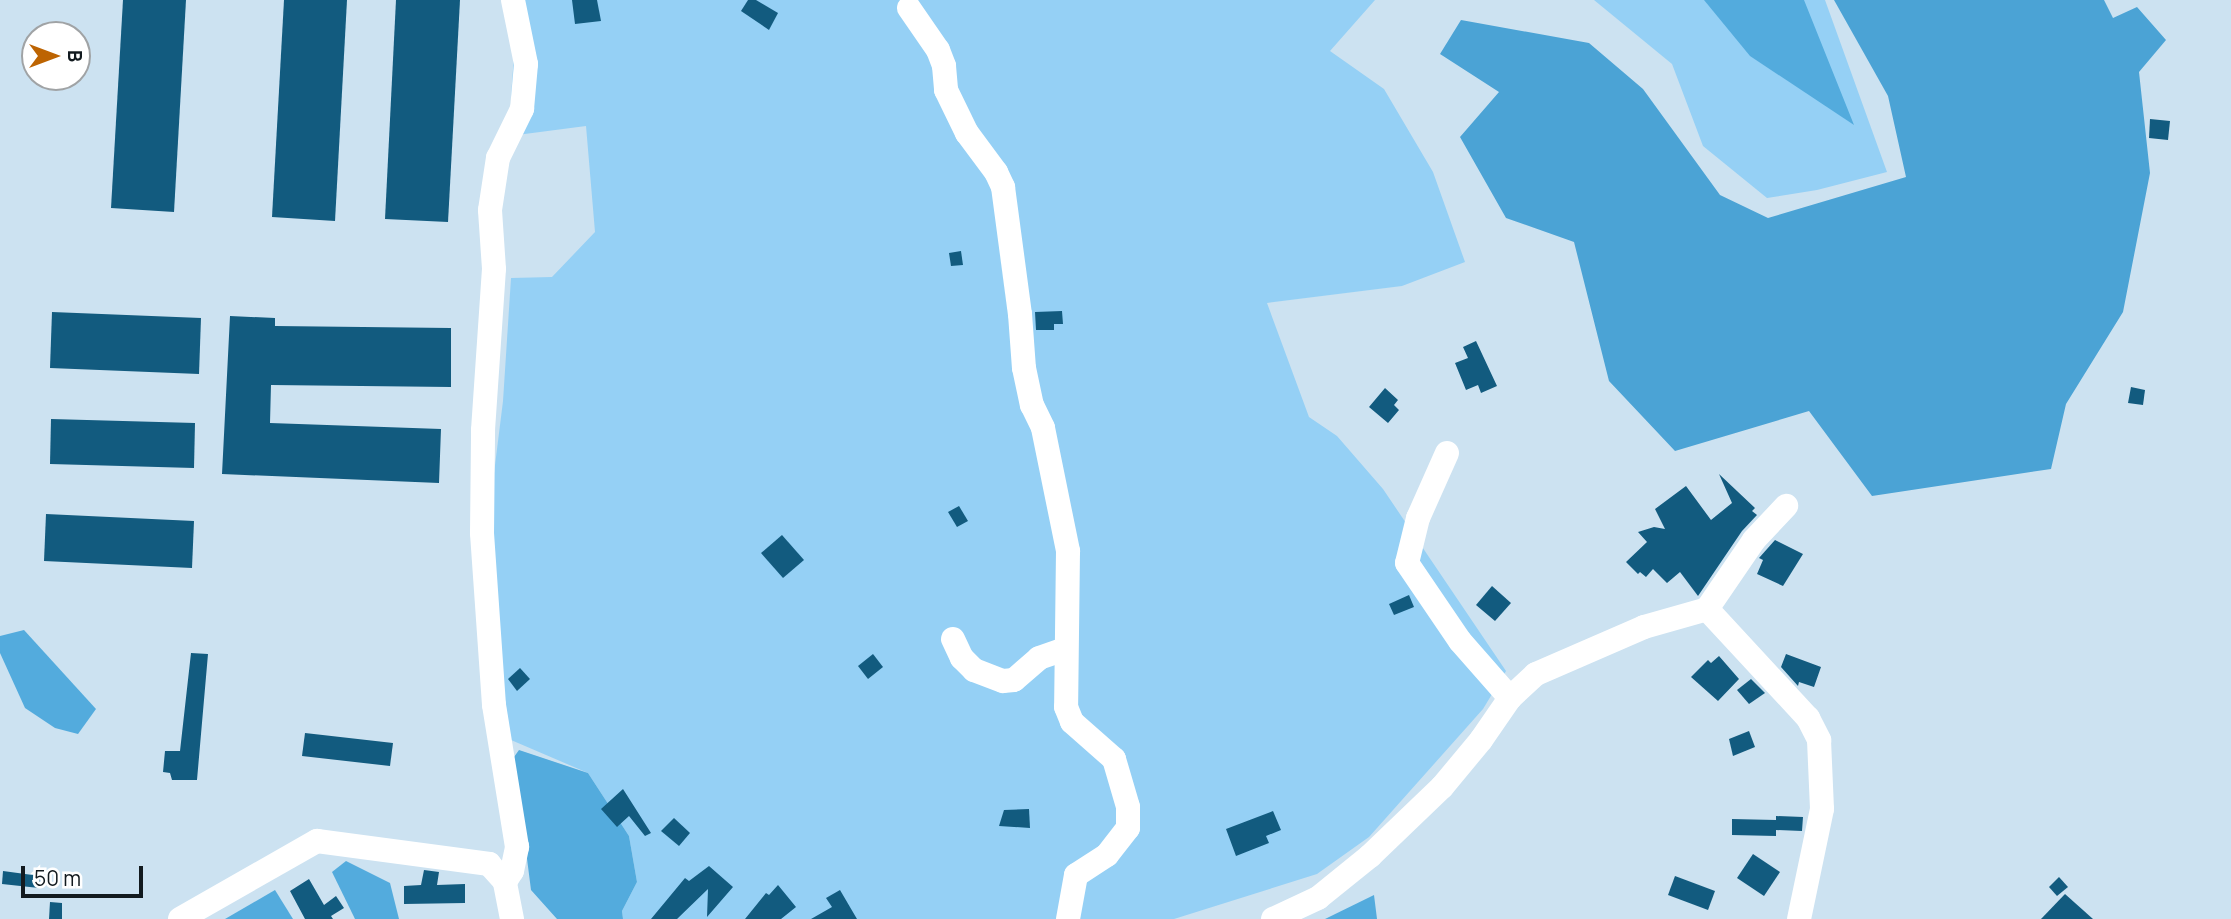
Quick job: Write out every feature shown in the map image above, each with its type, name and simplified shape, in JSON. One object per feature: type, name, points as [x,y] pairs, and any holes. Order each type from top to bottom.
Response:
[{"type":"street","points":[[505,882],[512,871],[517,847],[493,692],[482,533],[483,430],[494,269],[490,210],[498,158],[522,109],[526,64],[513,0]]},
{"type":"street","points":[[909,8],[938,50],[944,66],[946,90],[962,123],[996,172],[1003,187],[1020,314],[1024,368],[1032,405],[1043,428],[1068,551],[1066,707],[1072,722],[1114,759],[1128,807],[1128,828],[1107,855],[1076,875],[1068,919]]},
{"type":"street","points":[[1447,453],[1418,518],[1407,563],[1460,642],[1510,698]]},
{"type":"street","points":[[1273,919],[1303,913],[1370,856],[1442,787],[1481,740],[1510,698],[1546,667],[1644,627],[1707,609],[1754,540],[1786,506]]},
{"type":"street","points":[[1707,609],[1808,718],[1819,740],[1822,808],[1799,919]]},
{"type":"street","points":[[953,639],[962,658],[974,670],[1003,681],[1014,680],[1039,658],[1065,649]]},
{"type":"street","points":[[180,919],[317,841],[489,864],[505,882],[512,919]]},
{"type":"shaded area","points":[[518,0],[1375,0],[1330,51],[1384,89],[1433,172],[1465,262],[1402,286],[1267,303],[1309,417],[1337,436],[1383,489],[1506,671],[1483,709],[1369,837],[1317,874],[1174,919],[623,919],[622,911],[637,882],[629,836],[588,773],[511,740],[491,607],[492,489],[503,401],[511,278],[552,277],[595,232],[586,126],[517,135],[511,97]]},
{"type":"shaded area","points":[[1594,0],[1825,0],[1887,172],[1817,190],[1767,198],[1703,146],[1672,64]]},
{"type":"shaded area","points":[[1704,0],[1804,0],[1854,125],[1750,56]]},
{"type":"shaded area","points":[[1834,0],[2104,0],[2113,18],[2137,7],[2166,40],[2139,72],[2150,173],[2123,312],[2066,404],[2051,469],[1872,496],[1809,411],[1675,451],[1609,381],[1574,242],[1506,218],[1460,137],[1499,92],[1440,54],[1461,20],[1589,43],[1643,89],[1720,195],[1768,218],[1906,177],[1888,96]]},
{"type":"shaded area","points":[[24,630],[96,709],[78,734],[55,728],[25,708],[0,653],[0,636]]},
{"type":"shaded area","points":[[519,750],[588,773],[629,836],[637,882],[622,911],[623,919],[557,919],[531,890],[514,757]]},
{"type":"shaded area","points":[[346,861],[390,883],[399,919],[355,919],[332,872]]},
{"type":"shaded area","points":[[275,890],[293,919],[225,919]]},
{"type":"shaded area","points":[[1374,895],[1377,919],[1325,919]]},
{"type":"building","points":[[123,0],[186,0],[174,212],[111,208]]},
{"type":"building","points":[[284,0],[347,0],[335,221],[272,217]]},
{"type":"building","points":[[396,0],[460,0],[448,222],[385,219]]},
{"type":"building","points":[[572,0],[597,0],[601,21],[575,24]]},
{"type":"building","points":[[748,0],[756,0],[778,13],[769,30],[741,11]]},
{"type":"building","points":[[2150,119],[2170,121],[2168,140],[2149,138]]},
{"type":"building","points":[[961,251],[963,265],[951,266],[949,253]]},
{"type":"building","points":[[1062,311],[1063,324],[1054,324],[1054,330],[1036,330],[1035,312]]},
{"type":"building","points":[[52,312],[201,318],[199,374],[50,368]]},
{"type":"building","points":[[230,316],[275,318],[275,326],[451,328],[451,387],[271,385],[270,423],[441,429],[439,483],[222,474]]},
{"type":"building","points":[[1476,341],[1497,386],[1481,393],[1478,385],[1466,390],[1455,363],[1468,358],[1463,347]]},
{"type":"building","points":[[2131,387],[2145,390],[2143,405],[2128,403]]},
{"type":"building","points":[[1385,388],[1398,400],[1394,405],[1399,410],[1388,423],[1369,407]]},
{"type":"building","points":[[51,419],[195,423],[194,468],[50,464]]},
{"type":"building","points":[[1719,474],[1755,508],[1752,511],[1757,515],[1742,531],[1698,596],[1680,572],[1667,583],[1653,569],[1646,577],[1640,572],[1638,574],[1626,562],[1647,542],[1638,532],[1654,527],[1665,529],[1655,509],[1686,486],[1711,520],[1732,503]]},
{"type":"building","points":[[959,506],[968,521],[957,527],[948,512]]},
{"type":"building","points":[[46,514],[194,521],[192,568],[44,561]]},
{"type":"building","points":[[782,535],[804,560],[783,578],[761,553]]},
{"type":"building","points":[[1775,540],[1803,554],[1783,586],[1757,574],[1763,560],[1759,558]]},
{"type":"building","points":[[1492,586],[1511,603],[1495,621],[1476,605]]},
{"type":"building","points":[[1409,595],[1414,607],[1394,615],[1389,604]]},
{"type":"building","points":[[191,653],[208,654],[197,780],[172,780],[170,773],[163,772],[165,751],[180,751]]},
{"type":"building","points":[[873,654],[883,667],[868,679],[858,666]]},
{"type":"building","points":[[1786,654],[1821,667],[1814,687],[1799,682],[1798,686],[1781,667]]},
{"type":"building","points":[[1719,656],[1739,679],[1718,701],[1691,677],[1708,660],[1711,663]]},
{"type":"building","points":[[520,668],[530,679],[517,691],[508,679]]},
{"type":"building","points":[[1751,679],[1765,693],[1749,704],[1737,690]]},
{"type":"building","points":[[1749,731],[1755,747],[1733,756],[1729,739]]},
{"type":"building","points":[[305,733],[393,743],[390,766],[302,756]]},
{"type":"building","points":[[623,789],[651,833],[645,836],[629,816],[617,827],[601,809]]},
{"type":"building","points":[[1029,809],[1030,828],[999,826],[1004,810]]},
{"type":"building","points":[[1273,811],[1281,830],[1266,836],[1269,843],[1236,856],[1226,829]]},
{"type":"building","points":[[1776,816],[1803,817],[1802,831],[1776,830],[1776,836],[1732,835],[1732,819],[1776,820]]},
{"type":"building","points":[[674,818],[690,833],[679,846],[661,831]]},
{"type":"building","points":[[1753,854],[1780,872],[1764,896],[1737,878]]},
{"type":"building","points":[[709,866],[733,887],[707,917],[708,889],[677,919],[651,919],[685,878],[689,881]]},
{"type":"building","points":[[424,870],[439,872],[437,885],[465,884],[465,903],[404,904],[404,886],[421,885]]},
{"type":"building","points":[[3,871],[40,876],[39,888],[2,884]]},
{"type":"building","points":[[1675,876],[1715,891],[1708,910],[1668,895]]},
{"type":"building","points":[[2059,877],[2068,887],[2057,896],[2049,887]]},
{"type":"building","points":[[309,879],[324,905],[336,896],[344,908],[331,916],[333,919],[305,919],[290,891]]},
{"type":"building","points":[[778,885],[796,907],[781,919],[745,919],[766,893],[769,895]]},
{"type":"building","points":[[840,890],[857,919],[811,919],[832,907],[826,898]]},
{"type":"building","points":[[2065,894],[2093,919],[2041,919]]},
{"type":"building","points":[[50,902],[62,903],[62,919],[49,919]]}]
